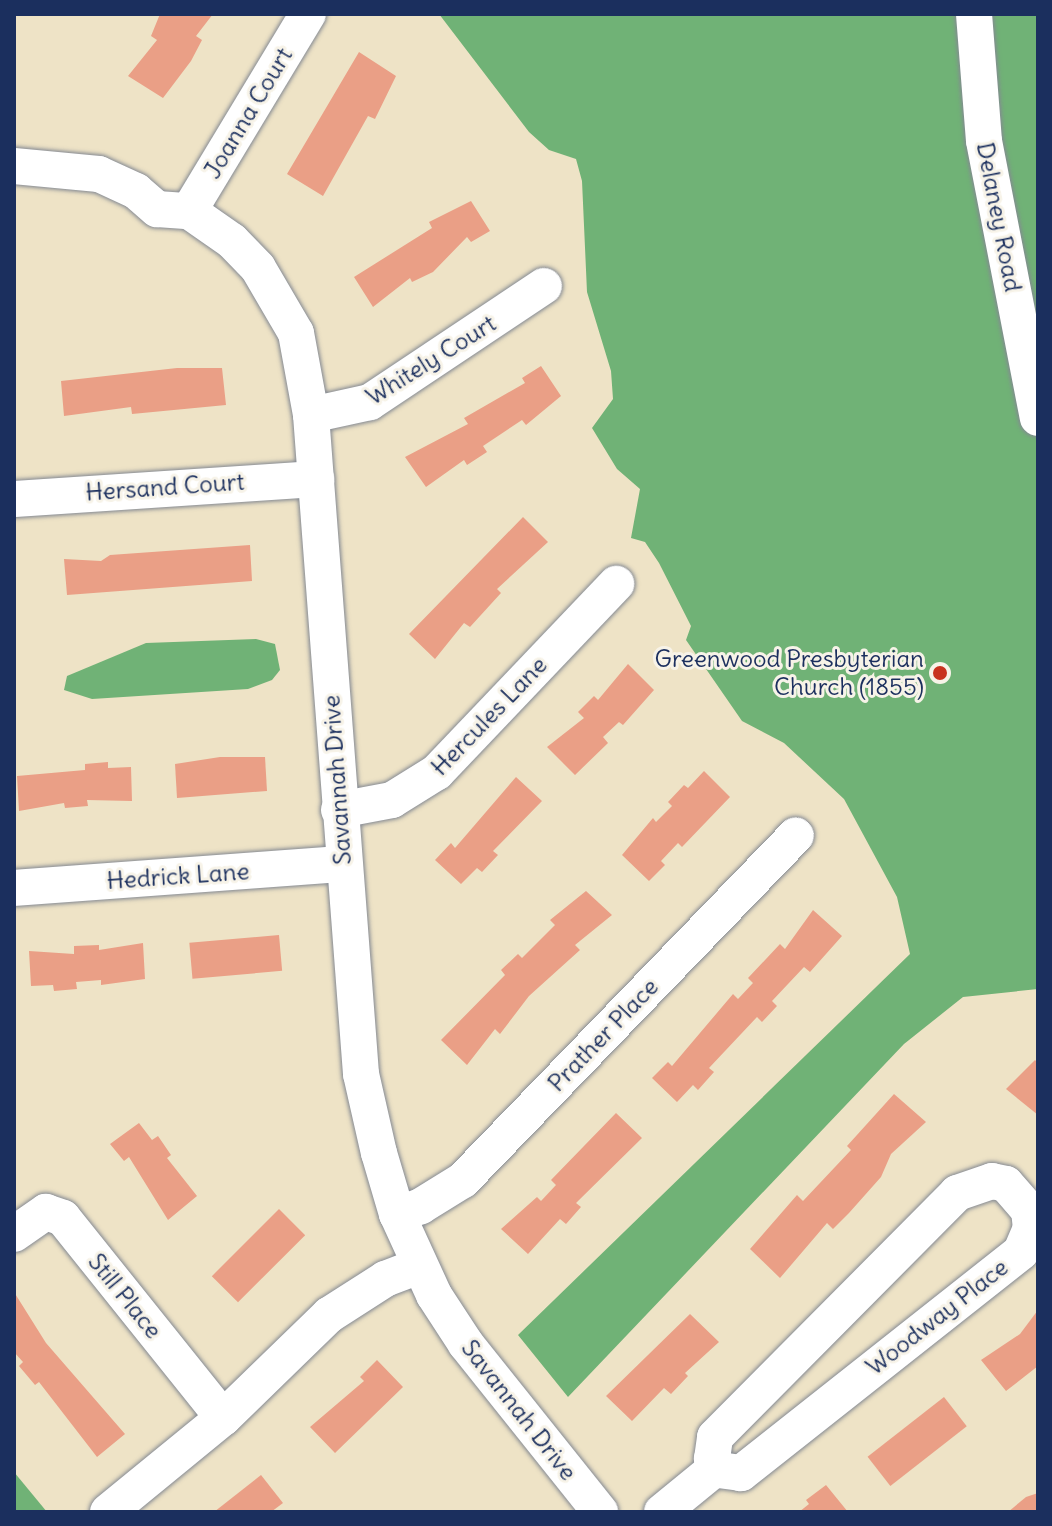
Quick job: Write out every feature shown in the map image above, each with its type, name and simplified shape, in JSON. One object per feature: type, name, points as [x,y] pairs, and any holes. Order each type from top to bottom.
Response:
[{"type":"street","name":"Joanna Court","points":[[189,211],[308,14]]},
{"type":"street","name":"Delaney Road","points":[[974,14],[984,141],[1038,418]]},
{"type":"street","name":"Savannah Drive","points":[[14,166],[99,174],[136,191],[157,209],[189,211],[232,241],[280,299],[306,369],[311,415],[361,1074],[397,1214],[419,1266],[466,1344],[600,1512]]},
{"type":"street","name":"Whitely Court","points":[[311,415],[370,402],[544,286]]},
{"type":"street","name":"Hersand Court","points":[[14,499],[316,479]]},
{"type":"street","name":"Hercules Lane","points":[[339,810],[392,800],[437,772],[616,584]]},
{"type":"street","name":"Prather Place","points":[[397,1214],[421,1206],[463,1180],[796,835]]},
{"type":"street","name":"Hedrick Lane","points":[[14,888],[343,864]]},
{"type":"street","name":"Woodway Place","points":[[992,1181],[1006,1184],[1020,1196],[1031,1228],[1021,1252],[741,1473],[717,1467],[711,1448],[715,1437],[957,1193],[992,1181]]},
{"type":"street","name":"Still Place","points":[[14,1234],[46,1212],[63,1218],[223,1418]]},
{"type":"street","points":[[108,1512],[223,1418],[353,1297],[419,1266]]},
{"type":"street","points":[[662,1512],[717,1467]]},
{"type":"green space","points":[[439,14],[1038,14],[1038,989],[963,997],[904,1044],[568,1397],[518,1335],[910,954],[897,897],[844,799],[784,743],[742,721],[686,640],[691,626],[659,563],[645,542],[631,538],[640,489],[617,469],[592,428],[613,399],[611,371],[587,292],[582,181],[576,159],[549,150],[529,132]]},
{"type":"green space","points":[[256,639],[275,644],[280,670],[272,680],[248,689],[92,699],[64,690],[67,676],[146,643]]},
{"type":"green space","points":[[14,1472],[47,1512],[14,1512]]},
{"type":"building","points":[[160,14],[213,14],[196,36],[202,40],[191,61],[163,98],[128,76],[157,40],[151,36]]},
{"type":"building","points":[[359,52],[396,76],[375,119],[368,116],[323,196],[287,174]]},
{"type":"building","points":[[471,201],[490,231],[471,242],[467,237],[433,272],[412,282],[410,278],[373,307],[354,277],[432,228],[429,222]]},
{"type":"building","points":[[541,366],[561,396],[526,425],[522,420],[483,446],[487,452],[467,465],[464,460],[426,487],[405,457],[468,424],[464,418],[525,383],[522,378]]},
{"type":"building","points":[[177,368],[222,368],[226,405],[132,414],[131,407],[64,416],[61,381]]},
{"type":"building","points":[[523,517],[548,542],[497,589],[501,593],[470,627],[464,623],[435,659],[409,634]]},
{"type":"building","points":[[250,545],[252,581],[67,595],[64,559],[101,561],[110,555]]},
{"type":"building","points":[[628,664],[654,690],[623,725],[619,722],[603,737],[608,743],[575,775],[547,747],[584,718],[578,712],[594,696],[598,700]]},
{"type":"building","points":[[220,757],[265,757],[267,791],[177,798],[175,764]]},
{"type":"building","points":[[108,762],[108,768],[131,767],[132,801],[87,800],[88,806],[65,808],[64,803],[19,811],[17,776],[85,770],[85,764]]},
{"type":"building","points":[[704,771],[730,797],[682,847],[678,843],[661,861],[665,865],[649,881],[622,855],[653,818],[656,822],[672,806],[668,802],[684,785],[688,788]]},
{"type":"building","points":[[516,777],[542,801],[493,851],[498,855],[482,872],[477,868],[461,884],[435,860],[451,843],[455,848]]},
{"type":"building","points":[[586,891],[612,915],[575,945],[580,950],[529,996],[500,1034],[495,1029],[467,1065],[441,1040],[505,975],[501,970],[518,954],[522,958],[555,925],[550,920]]},
{"type":"building","points":[[813,910],[842,936],[810,972],[804,967],[772,1001],[777,1006],[762,1022],[757,1017],[709,1068],[714,1072],[698,1090],[693,1085],[677,1102],[652,1078],[668,1062],[672,1066],[733,994],[738,999],[753,983],[748,978],[780,944],[785,949]]},
{"type":"building","points":[[279,935],[282,971],[192,979],[189,943]]},
{"type":"building","points":[[143,943],[145,979],[101,985],[101,980],[76,982],[77,989],[54,991],[53,985],[31,986],[29,951],[74,954],[74,946],[99,945],[99,950]]},
{"type":"building","points":[[1035,1060],[1038,1063],[1038,1115],[1006,1089]]},
{"type":"building","points":[[894,1094],[926,1122],[891,1154],[881,1177],[849,1213],[833,1229],[827,1223],[780,1278],[750,1249],[797,1195],[803,1201],[851,1150],[847,1146]]},
{"type":"building","points":[[616,1113],[642,1138],[576,1203],[581,1207],[566,1224],[560,1219],[528,1254],[501,1229],[537,1197],[541,1201],[556,1185],[551,1180]]},
{"type":"building","points":[[139,1123],[152,1140],[158,1136],[171,1155],[167,1158],[197,1196],[168,1220],[129,1157],[124,1161],[110,1144]]},
{"type":"building","points":[[279,1209],[305,1235],[238,1302],[212,1276]]},
{"type":"building","points":[[14,1292],[46,1343],[125,1434],[97,1457],[39,1382],[35,1385],[19,1366],[23,1362],[14,1352]]},
{"type":"building","points":[[1038,1310],[1038,1366],[1006,1391],[981,1360],[1020,1334]]},
{"type":"building","points":[[690,1314],[719,1342],[685,1373],[688,1376],[671,1394],[664,1388],[632,1421],[606,1396]]},
{"type":"building","points":[[377,1360],[403,1387],[335,1453],[310,1427],[364,1381],[360,1377]]},
{"type":"building","points":[[944,1397],[967,1426],[890,1486],[868,1457]]},
{"type":"building","points":[[261,1475],[283,1503],[271,1512],[214,1512]]},
{"type":"building","points":[[826,1485],[848,1512],[799,1512],[809,1504],[806,1500]]},
{"type":"building","points":[[1038,1493],[1038,1512],[1008,1512],[1026,1497]]},
{"type":"place","name":"Greenwood Presbyterian Church (1855)","points":[[940,673]]}]
